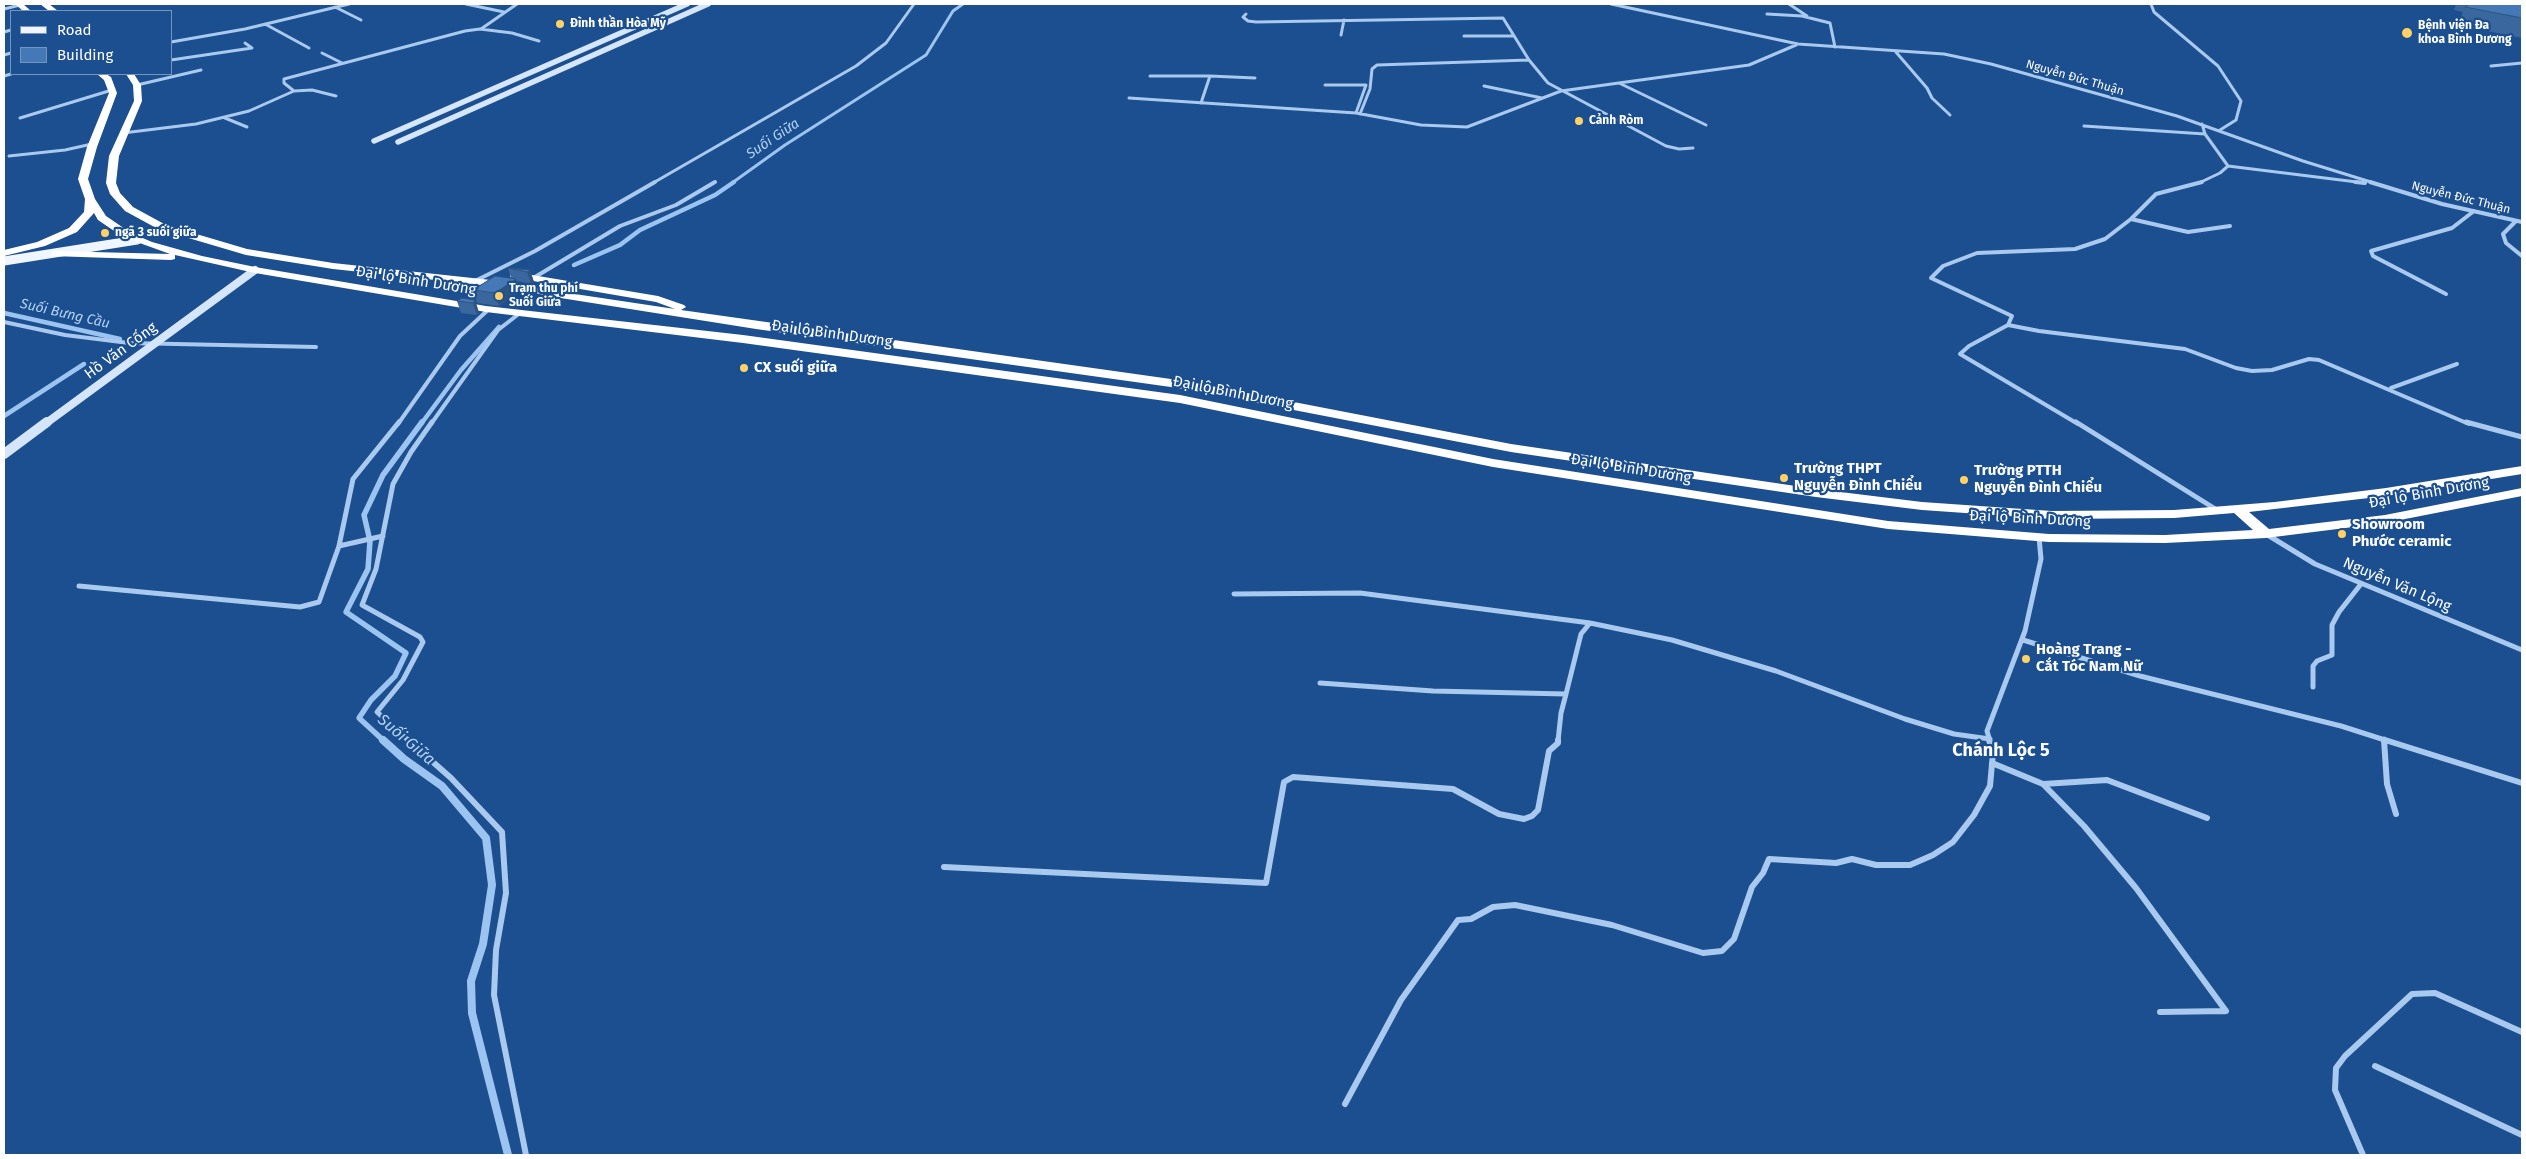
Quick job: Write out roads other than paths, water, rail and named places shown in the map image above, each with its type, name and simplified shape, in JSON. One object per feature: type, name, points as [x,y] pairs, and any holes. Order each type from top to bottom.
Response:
[{"type":"highway","points":[[102,75],[108,79],[112,90]]},
{"type":"highway","points":[[131,75],[137,85]]},
{"type":"highway","name":"Đại lộ Bình Dương","points":[[137,85],[138,101],[122,133],[111,167],[110,184],[115,194],[129,209],[162,226],[246,252],[275,257],[519,286],[688,314],[1185,385],[1344,414],[1511,448],[1826,494],[1922,506],[2052,515],[2174,514],[2237,509],[2386,492],[2522,470]]},
{"type":"highway","name":"Đại lộ Bình Dương","points":[[112,90],[93,144],[84,179],[90,199],[102,218],[132,237],[200,259],[348,286],[427,308],[633,326],[753,340],[1180,399],[1493,463],[1888,525],[2039,537],[2165,539],[2266,534],[2385,519],[2522,492]]},
{"type":"highway","points":[[5,256],[41,244],[72,230],[82,222],[89,212],[90,199]]},
{"type":"highway","points":[[132,237],[162,226]]},
{"type":"highway","points":[[132,237],[174,230]]},
{"type":"highway","points":[[55,254],[200,259]]},
{"type":"highway","points":[[255,270],[275,257]]},
{"type":"highway","points":[[474,282],[502,275],[534,277],[658,299],[676,305],[688,314]]},
{"type":"highway","points":[[2237,509],[2266,534]]},
{"type":"main road","points":[[5,256],[55,254],[132,237]]},
{"type":"main road","points":[[5,256],[132,237]]},
{"type":"street","points":[[4,9],[19,4]]},
{"type":"street","points":[[172,42],[264,24],[350,4]]},
{"type":"street","points":[[466,4],[504,12]]},
{"type":"street","points":[[480,29],[517,4]]},
{"type":"street","points":[[374,141],[687,4]]},
{"type":"street","points":[[398,142],[708,4]]},
{"type":"street","points":[[474,282],[536,252],[856,66],[886,43],[914,4]]},
{"type":"street","name":"Nguyễn Đức Thuận","points":[[1611,4],[1798,44],[1944,54],[1983,62],[2202,124],[2303,161],[2380,185],[2474,212],[2522,222]]},
{"type":"street","points":[[1789,4],[1810,17]]},
{"type":"street","points":[[2151,4],[2154,12],[2218,66],[2240,101],[2236,120],[2220,130]]},
{"type":"street","points":[[335,7],[361,20]]},
{"type":"street","points":[[1246,14],[1243,17],[1248,21],[1256,22],[1503,18],[1529,60],[1548,83],[1666,146],[1679,149],[1693,148]]},
{"type":"street","points":[[1767,14],[1810,17],[1830,23],[1835,48]]},
{"type":"street","points":[[1341,35],[1344,20]]},
{"type":"street","points":[[264,24],[309,48]]},
{"type":"street","points":[[294,91],[284,83],[284,79],[442,36],[480,29],[512,33],[539,41]]},
{"type":"street","points":[[1464,36],[1513,36]]},
{"type":"street","points":[[172,60],[252,48],[244,43]]},
{"type":"street","points":[[1129,98],[1356,113],[1421,125],[1466,127],[1561,91],[1749,65],[1798,44]]},
{"type":"street","points":[[1895,51],[1932,98],[1950,115]]},
{"type":"street","points":[[322,53],[343,63]]},
{"type":"street","points":[[1360,114],[1370,90],[1372,69],[1377,65],[1529,60]]},
{"type":"street","points":[[2491,66],[2522,63]]},
{"type":"street","points":[[137,85],[201,70]]},
{"type":"street","points":[[1150,76],[1255,78]]},
{"type":"street","points":[[1201,103],[1210,76]]},
{"type":"street","points":[[1619,82],[1706,125]]},
{"type":"street","points":[[1325,85],[1366,86],[1356,113]]},
{"type":"street","points":[[1484,86],[1542,98]]},
{"type":"street","points":[[20,118],[112,90]]},
{"type":"street","points":[[122,133],[161,130],[225,118],[249,111],[294,91],[312,90],[336,96]]},
{"type":"street","points":[[225,118],[247,127]]},
{"type":"street","points":[[2202,124],[2205,134],[2228,166],[2380,185]]},
{"type":"street","points":[[2084,126],[2205,134]]},
{"type":"street","points":[[9,156],[65,150],[93,144]]},
{"type":"street","points":[[2217,510],[2113,447],[2059,411],[1960,354],[1970,346],[2008,325],[2012,316],[1964,296],[1932,278],[1943,266],[1977,253],[2075,249],[2105,239],[2131,219],[2156,194],[2197,184],[2220,173],[2228,166]]},
{"type":"street","points":[[534,277],[620,226],[676,206],[716,182]]},
{"type":"street","points":[[2446,294],[2373,256],[2371,251],[2452,228],[2474,212]]},
{"type":"street","points":[[2131,219],[2188,232],[2230,226]]},
{"type":"street","points":[[2516,221],[2503,234],[2506,243],[2522,256]]},
{"type":"street","name":"Hồ Văn Cống","points":[[4,454],[255,270]]},
{"type":"street","points":[[79,586],[300,607],[312,606],[319,602],[338,546],[353,480],[391,434],[426,381],[460,336],[485,312]]},
{"type":"street","points":[[516,316],[498,330],[411,452],[393,484],[380,537],[376,569],[362,605],[420,637],[423,642],[419,653],[403,680],[378,712],[451,778],[502,832],[506,893],[496,950],[494,995],[526,1155]]},
{"type":"street","points":[[4,322],[101,340],[155,344],[316,347]]},
{"type":"street","points":[[2008,325],[2039,331],[2185,349],[2236,368],[2252,371],[2272,370],[2310,359],[2319,360],[2391,389],[2467,423],[2522,436]]},
{"type":"street","points":[[2391,389],[2457,364]]},
{"type":"street","name":"Nguyễn Văn Lộng","points":[[2266,534],[2309,561],[2522,650]]},
{"type":"street","points":[[338,546],[380,537]]},
{"type":"street","points":[[1344,1104],[1401,1000],[1458,920],[1471,919],[1493,907],[1515,904],[1612,925],[1703,953],[1722,951],[1734,939],[1752,887],[1763,873],[1769,859],[1816,860],[1836,863],[1852,859],[1876,865],[1910,865],[1933,855],[1953,842],[1974,815],[1990,786],[1993,753],[1987,731],[2022,640],[2038,581],[2041,559],[2039,537]]},
{"type":"street","points":[[2313,687],[2313,666],[2322,658],[2332,655],[2332,626],[2339,612],[2361,584]]},
{"type":"street","points":[[1234,594],[1360,593],[1616,626],[1699,647],[1776,672],[1905,719],[1954,734],[1990,739]]},
{"type":"street","points":[[944,868],[1266,883],[1284,782],[1294,777],[1453,789],[1499,814],[1524,820],[1538,810],[1550,751],[1558,743],[1561,714],[1581,634],[1590,623]]},
{"type":"street","points":[[2022,640],[2140,676],[2384,739],[2522,783]]},
{"type":"street","points":[[1320,682],[1433,691],[1566,694]]},
{"type":"street","points":[[2384,739],[2387,784],[2396,814]]},
{"type":"street","points":[[1992,763],[2044,784],[2084,826],[2136,888],[2226,1011],[2160,1012]]},
{"type":"street","points":[[2044,784],[2107,780],[2207,818]]},
{"type":"street","points":[[2363,1155],[2335,1090],[2336,1068],[2346,1056],[2412,994],[2435,993],[2522,1032]]},
{"type":"street","points":[[2376,1066],[2522,1135]]},
{"type":"waterway","name":"Suối Giữa","points":[[732,183],[785,145],[926,55],[953,11],[963,4]]},
{"type":"waterway","name":"Suối Giữa","points":[[574,265],[620,245],[640,230],[715,195],[734,182]]},
{"type":"waterway","name":"Suối Bưng Cầu","points":[[4,313],[120,339]]},
{"type":"waterway","name":"Suối Giữa","points":[[421,424],[461,370],[499,327]]},
{"type":"waterway","name":"Suối Bưng Cầu","points":[[4,416],[84,364]]},
{"type":"waterway","name":"Suối Giữa","points":[[384,741],[359,718],[371,700],[395,676],[406,653],[346,612],[368,569],[370,541],[364,515],[383,475],[422,422]]},
{"type":"waterway","name":"Suối Giữa","points":[[383,740],[404,759],[442,786],[486,838],[492,885],[483,944],[471,981],[472,1013],[508,1155]]},
{"type":"place","name":"Đình thần Hòa Mỹ","points":[[560,24]]},
{"type":"place","name":"Bệnh viện Đa khoa Bình Dương","points":[[2407,33]]},
{"type":"place","name":"Cảnh Ròm","points":[[1579,121]]},
{"type":"place","name":"ngã 3 suối giữa","points":[[105,233]]},
{"type":"place","name":"Trạm thu phí Suối Giữa","points":[[499,296]]},
{"type":"place","name":"CX suối giữa","points":[[744,368]]},
{"type":"place","name":"Trường THPT Nguyễn Đình Chiểu","points":[[1784,478]]},
{"type":"place","name":"Trường PTTH Nguyễn Đình Chiểu","points":[[1964,480]]},
{"type":"place","name":"Showroom Phước ceramic","points":[[2342,534]]},
{"type":"place","name":"Hoàng Trang - Cắt Tóc Nam Nữ","points":[[2026,659]]},
{"type":"district","name":"Chánh Lộc 5","points":[[2001,751]]}]
